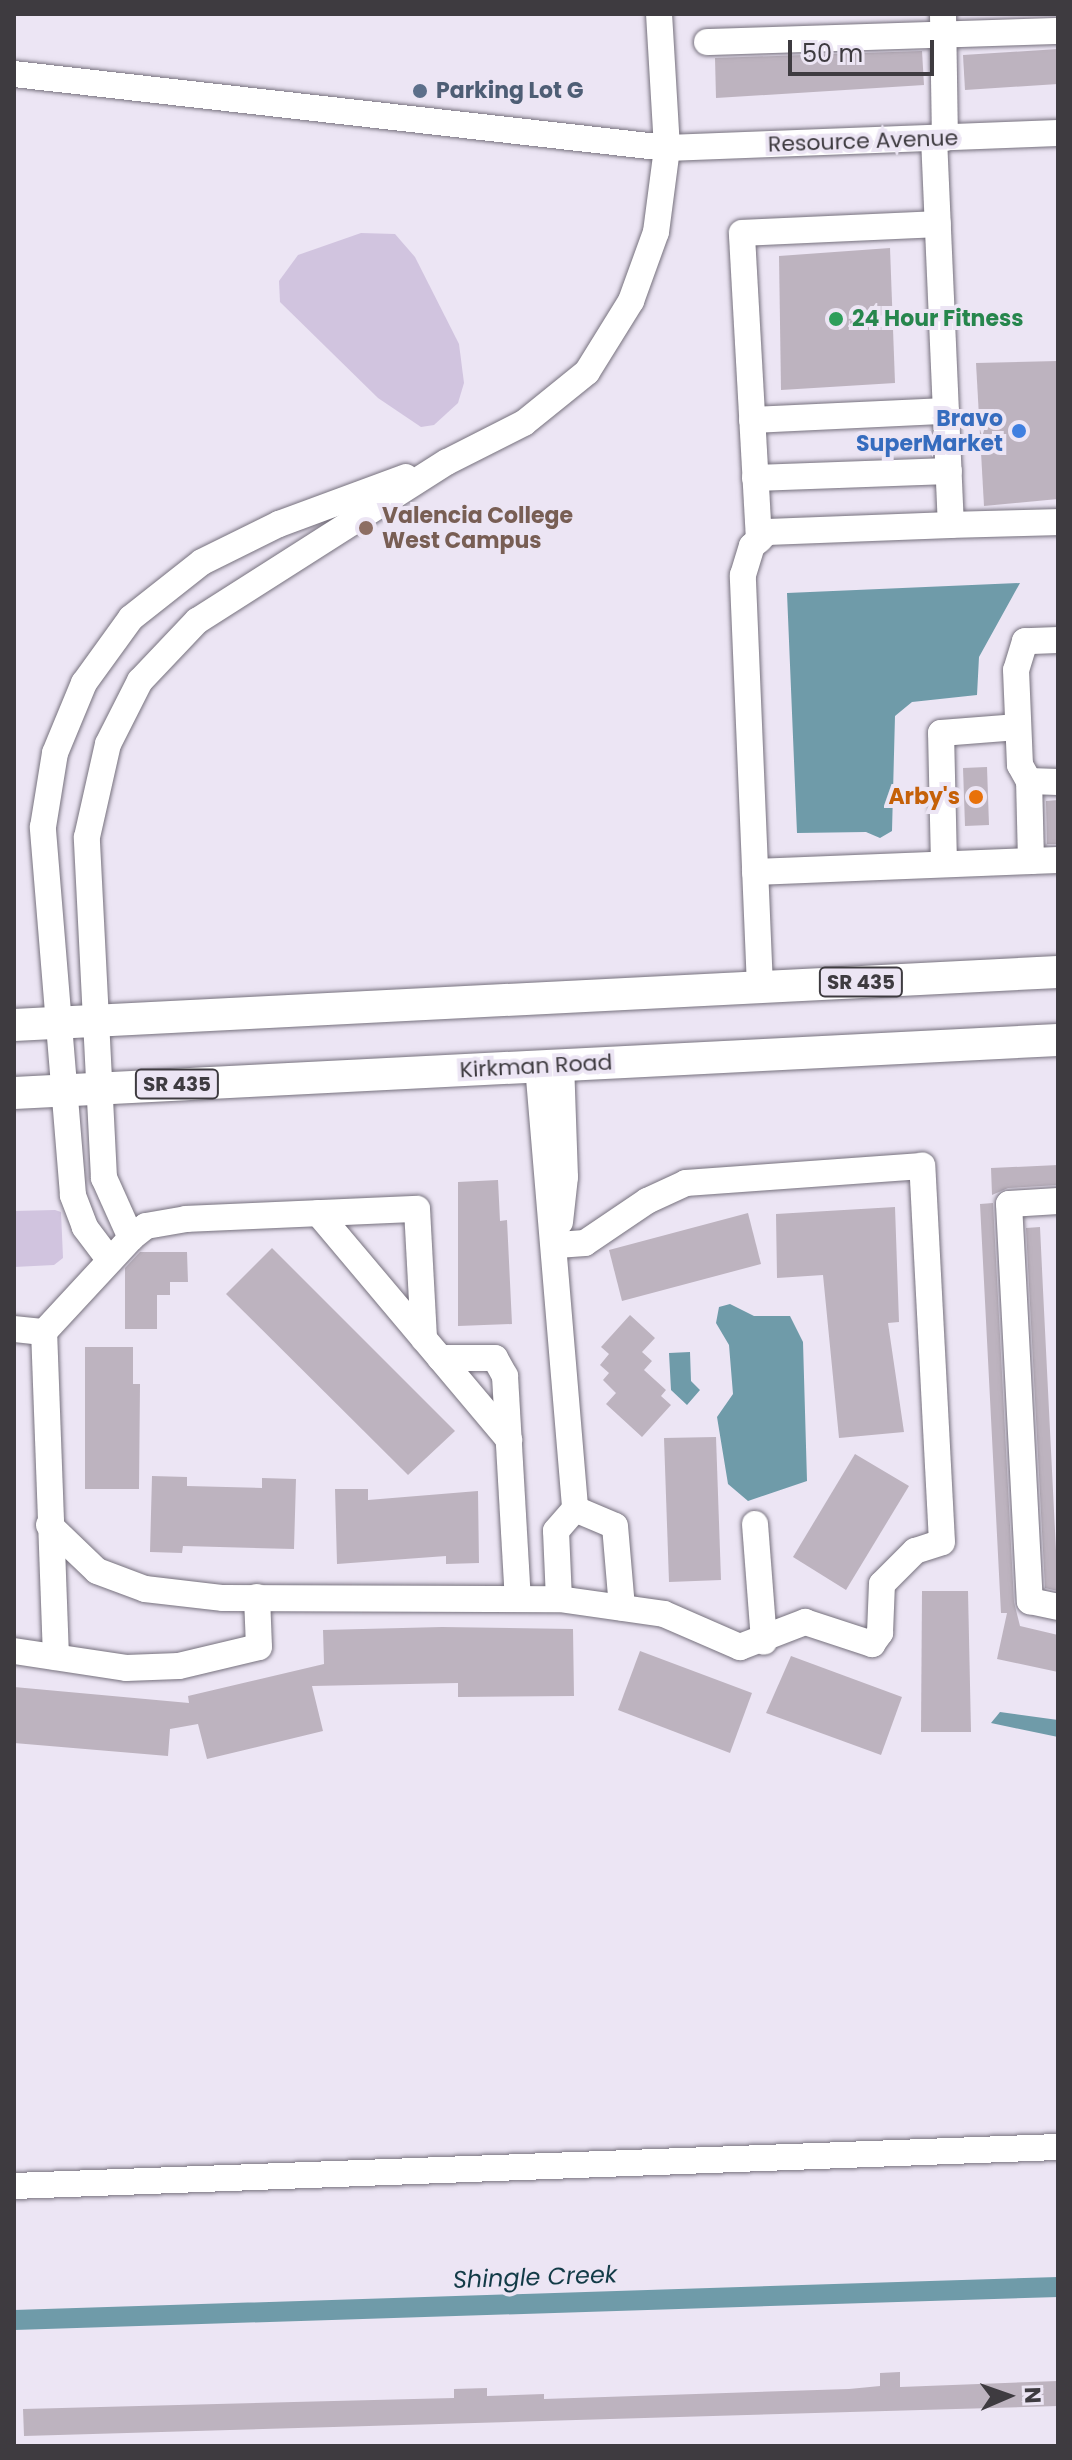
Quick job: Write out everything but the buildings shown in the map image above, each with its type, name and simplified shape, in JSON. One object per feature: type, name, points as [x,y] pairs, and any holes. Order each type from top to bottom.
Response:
[{"type":"main road","name":"SR 435","points":[[14,1025],[1058,972]]},
{"type":"main road","name":"Kirkman Road","points":[[14,1093],[1058,1040]]},
{"type":"street","points":[[131,1238],[104,1178],[100,1020],[87,837],[108,744],[140,681],[197,621],[447,462],[524,423],[587,372],[636,288],[656,232],[667,148],[659,14]]},
{"type":"street","points":[[707,42],[943,24],[1058,31]]},
{"type":"street","points":[[943,24],[938,224],[951,525]]},
{"type":"street","name":"Resource Avenue","points":[[14,74],[667,148],[1058,133]]},
{"type":"street","points":[[759,540],[742,233],[938,224]]},
{"type":"street","points":[[752,420],[946,411]]},
{"type":"street","points":[[108,1258],[85,1227],[73,1195],[43,827],[55,753],[84,683],[131,618],[202,562],[279,524],[447,462]]},
{"type":"street","points":[[755,478],[949,471]]},
{"type":"street","points":[[760,987],[743,575],[759,540],[767,532],[1058,522]]},
{"type":"street","points":[[1031,861],[1029,781],[1020,765],[1017,654],[1025,641],[1058,640]]},
{"type":"street","points":[[944,864],[941,733],[1018,727]]},
{"type":"street","points":[[1029,781],[1058,782]]},
{"type":"street","points":[[755,872],[1058,860]]},
{"type":"street","points":[[549,1066],[542,1174],[557,1245],[575,1509],[556,1531],[559,1599]]},
{"type":"street","points":[[49,1525],[97,1571],[145,1589],[257,1597],[559,1599],[664,1614],[740,1647],[764,1642],[805,1622],[872,1644],[880,1633],[882,1584],[915,1551],[942,1542],[922,1166],[686,1183],[647,1201],[585,1243],[557,1245]]},
{"type":"street","points":[[1058,1201],[1009,1204],[1030,1601],[1058,1607]]},
{"type":"street","points":[[56,1657],[44,1332],[108,1258],[131,1238],[146,1226],[186,1219],[417,1209],[432,1348]]},
{"type":"street","points":[[318,1213],[509,1440]]},
{"type":"street","points":[[14,1329],[44,1332]]},
{"type":"street","points":[[432,1348],[495,1358],[505,1376],[518,1599]]},
{"type":"street","points":[[575,1509],[615,1526],[622,1608]]},
{"type":"street","points":[[755,1524],[764,1642]]},
{"type":"street","points":[[516,1564],[558,1563]]},
{"type":"street","points":[[14,1651],[153,1667],[259,1647],[257,1597]]},
{"type":"street","points":[[14,2186],[1058,2147]]},
{"type":"shaded area","points":[[361,233],[395,234],[415,257],[459,344],[464,383],[458,403],[434,425],[421,427],[378,398],[280,302],[279,281],[298,255]]},
{"type":"shaded area","points":[[14,1211],[61,1212],[63,1258],[54,1265],[14,1267]]},
{"type":"water","points":[[1020,583],[979,657],[977,695],[912,702],[895,716],[892,831],[880,838],[866,832],[797,833],[787,593]]},
{"type":"water","points":[[730,1304],[754,1316],[790,1316],[803,1342],[807,1481],[748,1501],[728,1484],[717,1417],[733,1394],[729,1345],[716,1323],[719,1307]]},
{"type":"water","points":[[690,1352],[691,1381],[700,1390],[687,1405],[671,1390],[669,1353]]},
{"type":"water","points":[[1000,1712],[1058,1720],[1058,1737],[991,1723]]},
{"type":"waterway","name":"Shingle Creek","points":[[14,2320],[1058,2287]]},
{"type":"place","name":"Parking Lot G","points":[[420,91]]},
{"type":"place","name":"24 Hour Fitness","points":[[836,319]]},
{"type":"place","name":"Bravo SuperMarket","points":[[1019,431]]},
{"type":"place","name":"Valencia College West Campus","points":[[366,528]]},
{"type":"place","name":"Arby's","points":[[976,797]]}]
